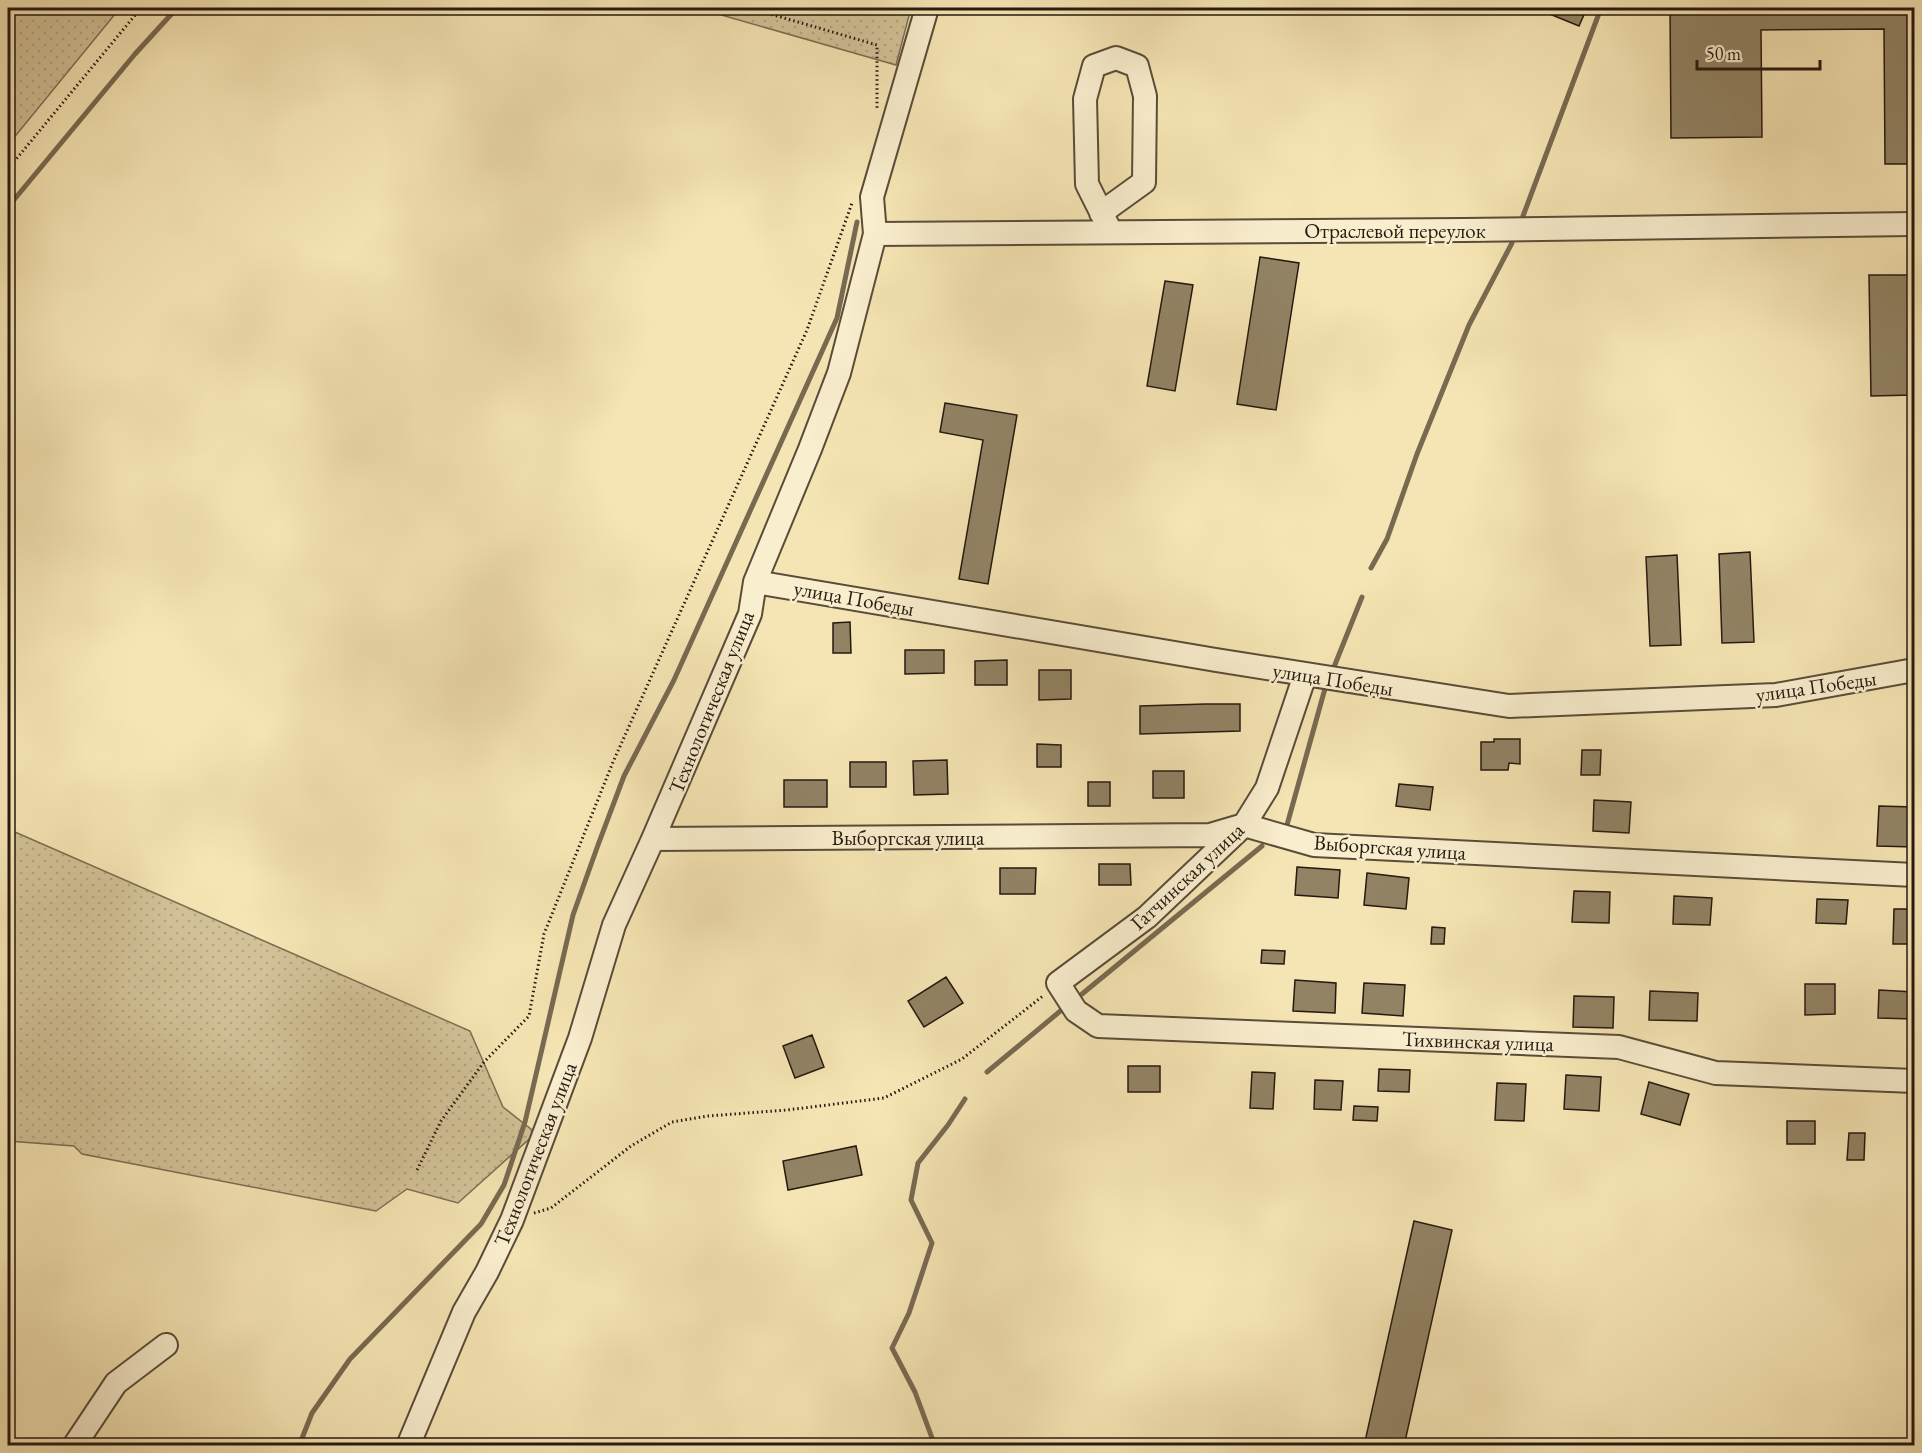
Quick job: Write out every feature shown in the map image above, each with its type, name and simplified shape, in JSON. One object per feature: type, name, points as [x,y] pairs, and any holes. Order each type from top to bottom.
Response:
[{"type":"street","name":"Технологическая улица","points":[[408,1446],[464,1312],[487,1272],[512,1220],[580,1038],[614,925],[750,614],[755,582],[810,449],[838,373],[875,234],[872,197],[927,8]]},
{"type":"street","points":[[1116,58],[1137,66],[1145,96],[1144,182],[1106,223],[1087,184],[1085,99],[1094,66],[1116,58]]},
{"type":"street","name":"Отраслевой переулок","points":[[875,234],[1106,223],[1914,224]]},
{"type":"street","name":"улица Победы","points":[[755,582],[1305,675],[1509,706],[1776,694],[1914,670]]},
{"type":"street","name":"Гатчинская улица","points":[[1058,983],[1147,917],[1244,825],[1267,788],[1305,675]]},
{"type":"street","name":"Выборгская улица","points":[[653,839],[1210,835],[1244,825],[1314,845],[1914,875]]},
{"type":"street","name":"Тихвинская улица","points":[[1058,983],[1076,1011],[1098,1026],[1619,1047],[1716,1073],[1914,1081]]},
{"type":"street","points":[[74,1446],[116,1383],[166,1345]]},
{"type":"path","points":[[8,169],[141,8]]},
{"type":"path","points":[[750,8],[877,45],[877,113]]},
{"type":"path","points":[[417,1170],[441,1121],[478,1070],[529,1016],[544,934],[618,752],[807,330],[856,193]]},
{"type":"path","points":[[512,1220],[551,1208],[631,1146],[672,1122],[708,1116],[787,1110],[884,1098],[962,1059],[1058,983]]},
{"type":"shaded area","points":[[8,8],[120,8],[8,145]]},
{"type":"shaded area","points":[[697,8],[911,8],[896,65]]},
{"type":"shaded area","points":[[8,829],[470,1031],[503,1107],[536,1133],[458,1203],[407,1189],[376,1211],[82,1154],[74,1146],[8,1141]]},
{"type":"building","points":[[1535,8],[1587,8],[1579,26]]},
{"type":"building","points":[[1670,8],[1914,8],[1914,164],[1885,164],[1884,29],[1761,30],[1762,137],[1671,138]]},
{"type":"building","points":[[1260,257],[1299,263],[1276,410],[1237,404]]},
{"type":"building","points":[[1869,275],[1914,275],[1914,395],[1871,396]]},
{"type":"building","points":[[1165,281],[1193,285],[1175,391],[1147,386]]},
{"type":"building","points":[[945,403],[1017,415],[988,584],[959,579],[983,440],[940,432]]},
{"type":"building","points":[[1750,552],[1754,642],[1722,643],[1719,554]]},
{"type":"building","points":[[1677,555],[1681,645],[1650,646],[1646,557]]},
{"type":"building","points":[[850,622],[851,653],[833,653],[833,623]]},
{"type":"building","points":[[905,650],[944,650],[944,673],[905,674]]},
{"type":"building","points":[[1007,660],[1007,685],[975,685],[975,661]]},
{"type":"building","points":[[1039,670],[1071,670],[1071,699],[1039,700]]},
{"type":"building","points":[[1240,704],[1240,731],[1140,734],[1140,706]]},
{"type":"building","points":[[1494,739],[1520,739],[1520,764],[1509,763],[1508,770],[1481,770],[1481,742],[1494,742]]},
{"type":"building","points":[[1037,744],[1061,745],[1061,767],[1037,767]]},
{"type":"building","points":[[1582,750],[1601,750],[1600,775],[1581,775]]},
{"type":"building","points":[[947,760],[948,794],[914,795],[913,761]]},
{"type":"building","points":[[850,762],[886,762],[886,787],[850,787]]},
{"type":"building","points":[[1153,771],[1184,771],[1184,798],[1153,798]]},
{"type":"building","points":[[784,780],[827,780],[827,807],[784,807]]},
{"type":"building","points":[[1088,782],[1110,782],[1110,806],[1088,806]]},
{"type":"building","points":[[1399,784],[1433,787],[1430,810],[1396,806]]},
{"type":"building","points":[[1594,800],[1631,802],[1629,833],[1593,831]]},
{"type":"building","points":[[1879,806],[1914,807],[1914,847],[1877,846]]},
{"type":"building","points":[[1099,864],[1130,864],[1131,885],[1099,885]]},
{"type":"building","points":[[1297,867],[1340,870],[1338,898],[1295,895]]},
{"type":"building","points":[[1000,868],[1036,868],[1035,894],[1000,894]]},
{"type":"building","points":[[1367,873],[1409,878],[1406,909],[1364,905]]},
{"type":"building","points":[[1574,891],[1610,892],[1609,923],[1572,922]]},
{"type":"building","points":[[1674,896],[1712,898],[1710,925],[1673,924]]},
{"type":"building","points":[[1817,899],[1848,900],[1846,924],[1816,923]]},
{"type":"building","points":[[1894,909],[1914,909],[1914,944],[1893,944]]},
{"type":"building","points":[[1432,927],[1445,928],[1444,944],[1431,944]]},
{"type":"building","points":[[1262,950],[1285,951],[1284,964],[1261,963]]},
{"type":"building","points":[[946,977],[963,1003],[924,1027],[908,1001]]},
{"type":"building","points":[[1295,980],[1336,983],[1335,1013],[1293,1011]]},
{"type":"building","points":[[1364,983],[1405,985],[1403,1016],[1362,1013]]},
{"type":"building","points":[[1805,984],[1835,984],[1835,1014],[1805,1015]]},
{"type":"building","points":[[1879,990],[1914,992],[1913,1019],[1878,1018]]},
{"type":"building","points":[[1650,991],[1698,993],[1697,1021],[1649,1020]]},
{"type":"building","points":[[1574,996],[1614,997],[1613,1028],[1573,1027]]},
{"type":"building","points":[[812,1035],[824,1067],[795,1078],[783,1046]]},
{"type":"building","points":[[1128,1066],[1160,1066],[1160,1092],[1128,1092]]},
{"type":"building","points":[[1379,1069],[1410,1070],[1409,1092],[1378,1091]]},
{"type":"building","points":[[1252,1072],[1275,1073],[1273,1109],[1250,1108]]},
{"type":"building","points":[[1566,1075],[1601,1077],[1599,1111],[1564,1109]]},
{"type":"building","points":[[1315,1080],[1343,1081],[1341,1110],[1314,1109]]},
{"type":"building","points":[[1649,1082],[1689,1094],[1680,1125],[1641,1114]]},
{"type":"building","points":[[1497,1083],[1526,1084],[1524,1121],[1495,1120]]},
{"type":"building","points":[[1354,1106],[1378,1107],[1377,1121],[1353,1120]]},
{"type":"building","points":[[1787,1121],[1815,1121],[1815,1144],[1787,1144]]},
{"type":"building","points":[[1849,1133],[1865,1133],[1864,1160],[1847,1160]]},
{"type":"building","points":[[856,1146],[862,1175],[788,1190],[783,1161]]},
{"type":"building","points":[[1414,1221],[1452,1230],[1404,1446],[1364,1446]]},
{"type":"waterway","points":[[8,207],[135,54],[177,8]]},
{"type":"waterway","points":[[1523,216],[1601,8]]},
{"type":"waterway","points":[[299,1446],[312,1413],[350,1359],[481,1224],[504,1185],[525,1122],[573,915],[598,845],[624,776],[674,680],[837,318],[857,222]]},
{"type":"waterway","points":[[1371,568],[1387,539],[1417,454],[1469,325],[1512,243]]},
{"type":"waterway","points":[[1334,667],[1362,597]]},
{"type":"waterway","points":[[1287,825],[1326,685]]},
{"type":"waterway","points":[[1082,994],[1262,846]]},
{"type":"waterway","points":[[987,1072],[1064,1008]]},
{"type":"waterway","points":[[935,1446],[915,1392],[892,1348],[909,1313],[932,1243],[911,1200],[918,1163],[965,1099]]}]
